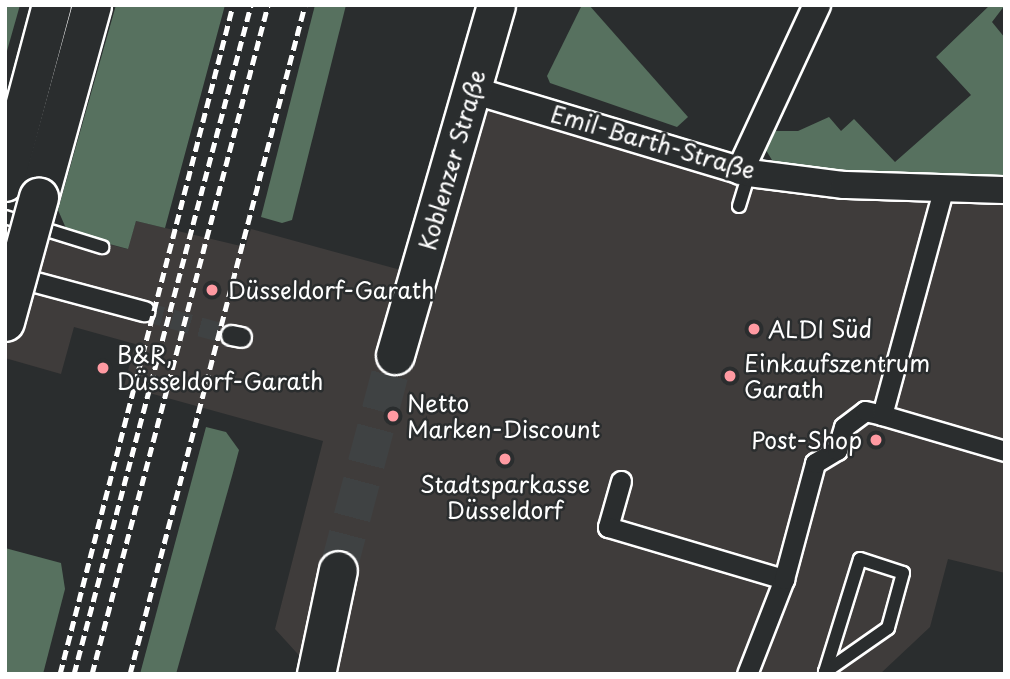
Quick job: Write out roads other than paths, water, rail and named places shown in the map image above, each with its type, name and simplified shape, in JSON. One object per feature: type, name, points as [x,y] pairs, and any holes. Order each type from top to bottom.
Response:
[{"type":"highway","points":[[5,182],[52,5]]},
{"type":"highway","points":[[5,322],[92,5]]},
{"type":"main road","name":"Koblenzer Straße","points":[[395,355],[496,5]]},
{"type":"main road","points":[[316,674],[338,570]]},
{"type":"street","points":[[745,172],[817,5]]},
{"type":"street","name":"Emil-Barth-Straße","points":[[472,90],[745,172],[943,190],[1005,190]]},
{"type":"street","points":[[882,415],[943,190]]},
{"type":"street","points":[[5,274],[144,311]]},
{"type":"street","points":[[747,674],[783,579],[816,463],[837,450],[844,427],[865,411],[1005,450]]},
{"type":"street","points":[[621,481],[608,527],[783,579]]},
{"type":"lane","points":[[739,206],[745,172]]},
{"type":"lane","points":[[5,217],[102,247]]},
{"type":"lane","points":[[860,559],[903,573],[888,628],[825,673],[860,559]]},
{"type":"tunnel","points":[[144,311],[231,335]]},
{"type":"tunnel","points":[[338,570],[395,355]]},
{"type":"railway","points":[[60,674],[233,5]]},
{"type":"railway","points":[[74,674],[251,5]]},
{"type":"railway","points":[[92,674],[268,5]]},
{"type":"railway","points":[[130,674],[305,5]]},
{"type":"place","name":"Düsseldorf-Garath","points":[[212,290]]},
{"type":"place","name":"ALDI Süd","points":[[754,329]]},
{"type":"place","name":"B&R, Düsseldorf-Garath","points":[[103,368]]},
{"type":"place","name":"Einkaufszentrum Garath","points":[[730,376]]},
{"type":"place","name":"Netto Marken-Discount","points":[[393,416]]},
{"type":"place","name":"Post-Shop","points":[[876,440]]},
{"type":"place","name":"Stadtsparkasse Düsseldorf","points":[[505,459]]}]
